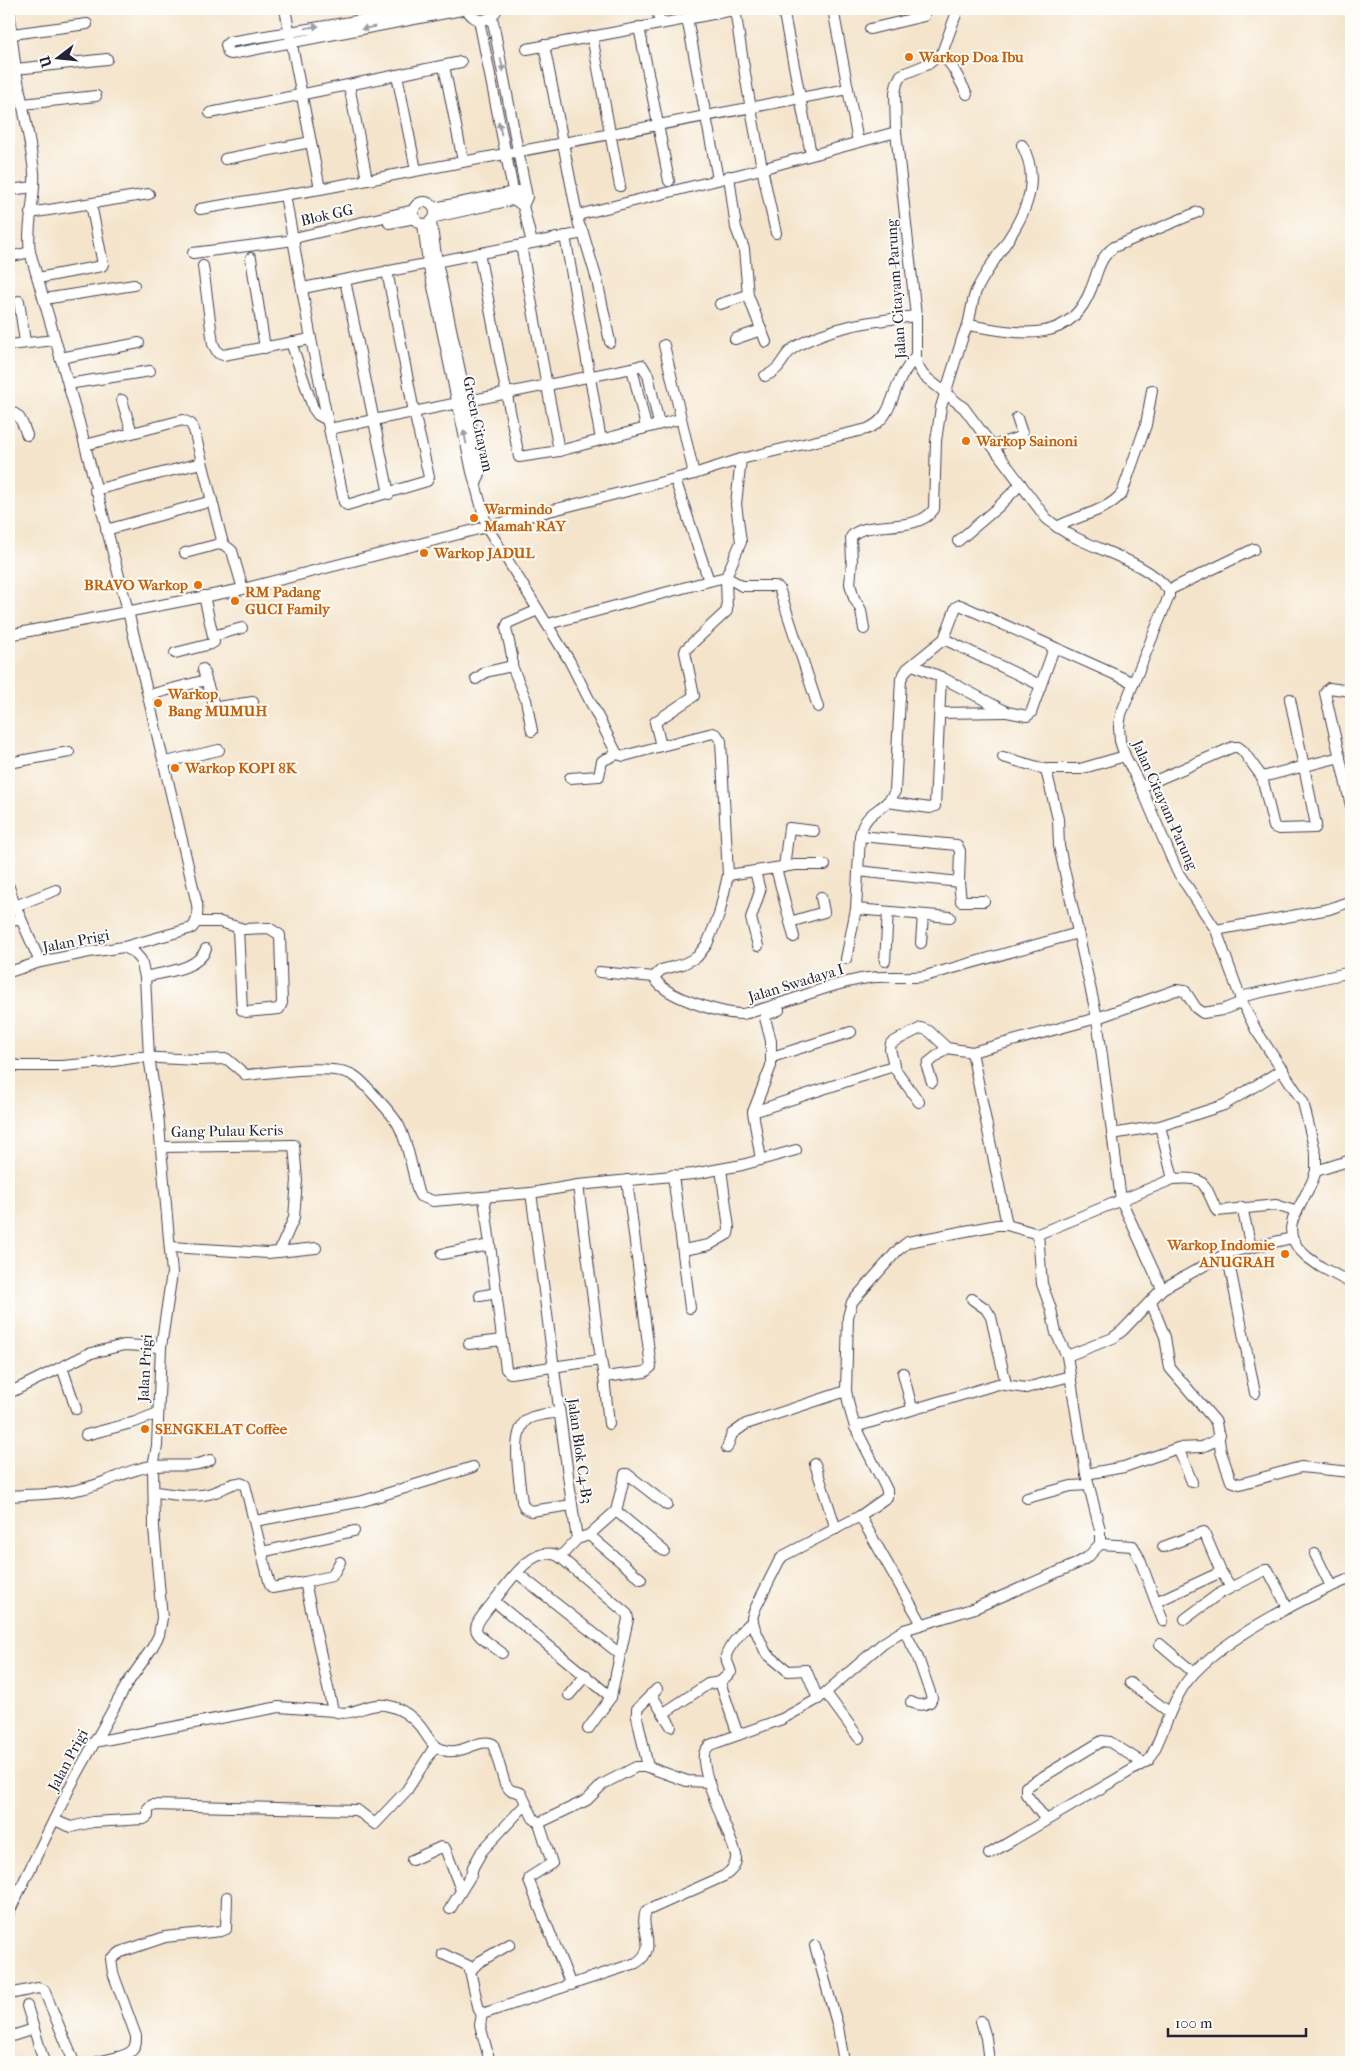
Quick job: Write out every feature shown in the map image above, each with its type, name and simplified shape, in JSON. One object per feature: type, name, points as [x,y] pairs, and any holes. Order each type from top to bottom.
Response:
[{"type":"street","points":[[9,9],[16,69],[34,172],[33,204],[30,213],[28,240],[30,252],[85,445],[95,490],[128,611],[197,904],[196,922],[192,928],[184,932],[124,947]]},
{"type":"street","points":[[285,9],[320,189]]},
{"type":"street","points":[[429,9],[229,42],[226,44],[226,49],[231,54],[468,9],[474,18],[479,20],[486,20],[495,13],[519,150],[521,197]]},
{"type":"street","points":[[657,9],[660,24]]},
{"type":"street","points":[[527,49],[737,9],[750,108],[761,169],[776,233]]},
{"type":"street","points":[[784,9],[811,154]]},
{"type":"street","points":[[833,9],[858,142]]},
{"type":"street","points":[[870,29],[924,16],[925,9]]},
{"type":"street","points":[[958,9],[942,53],[953,68],[967,94]]},
{"type":"street","points":[[687,18],[718,179]]},
{"type":"street","points":[[479,20],[505,153],[521,197],[532,243]]},
{"type":"street","points":[[12,34],[87,24]]},
{"type":"street","points":[[639,28],[669,181]]},
{"type":"street","points":[[592,36],[620,186]]},
{"type":"street","points":[[544,46],[578,215],[597,280],[610,342]]},
{"type":"street","name":"Jalan Citayam-Parung","points":[[942,53],[928,64],[901,75],[897,83],[894,106],[916,316],[916,355],[918,367],[929,380],[964,408],[1046,518],[1069,535],[1153,574],[1168,590],[1167,600],[1121,714],[1119,727],[1120,741],[1177,871],[1216,930],[1241,1000],[1256,1030],[1303,1102],[1316,1155],[1316,1170],[1291,1228],[1292,1238]]},
{"type":"street","points":[[16,69],[107,59]]},
{"type":"street","points":[[210,113],[461,62]]},
{"type":"street","points":[[444,66],[463,161]]},
{"type":"street","points":[[397,75],[416,170]]},
{"type":"street","points":[[349,85],[367,180]]},
{"type":"street","points":[[200,209],[320,189],[519,150],[848,90]]},
{"type":"street","points":[[23,104],[96,96]]},
{"type":"street","points":[[578,215],[761,169],[896,132]]},
{"type":"street","points":[[225,159],[311,142]]},
{"type":"street","points":[[864,629],[861,610],[854,598],[850,584],[852,561],[851,537],[854,532],[911,523],[926,517],[934,509],[936,497],[936,441],[941,407],[968,325],[975,293],[1015,229],[1029,199],[1032,175],[1028,155],[1022,145]]},
{"type":"street","points":[[729,176],[736,228],[744,248],[748,295],[766,342]]},
{"type":"street","points":[[9,190],[34,187]]},
{"type":"street","points":[[30,213],[149,194]]},
{"type":"street","points":[[285,195],[292,241],[303,288],[311,339],[344,504],[349,505],[388,494],[427,481],[430,478],[414,412],[387,271]]},
{"type":"street","name":"Blok GG","points":[[193,253],[292,241],[521,197]]},
{"type":"street","points":[[38,278],[102,266],[91,204]]},
{"type":"street","points":[[968,325],[1009,332],[1033,333],[1051,330],[1067,324],[1079,312],[1090,292],[1104,254],[1114,246],[1198,212]]},
{"type":"street","name":"Green Citayam","points":[[425,216],[432,262],[462,402],[481,471],[476,484],[487,527]]},
{"type":"street","points":[[303,288],[583,233]]},
{"type":"street","points":[[564,236],[602,440]]},
{"type":"street","points":[[521,245],[559,451]]},
{"type":"street","points":[[9,256],[30,252]]},
{"type":"street","points":[[479,253],[505,394],[519,457],[559,451],[680,419]]},
{"type":"street","points":[[251,258],[265,348]]},
{"type":"street","points":[[203,266],[215,349],[223,355],[311,339]]},
{"type":"street","points":[[345,280],[388,494]]},
{"type":"street","points":[[44,299],[134,285]]},
{"type":"street","points":[[720,304],[748,295]]},
{"type":"street","points":[[19,301],[25,342]]},
{"type":"street","points":[[765,376],[775,372],[792,349],[810,338],[842,326],[916,316]]},
{"type":"street","points":[[735,339],[761,330]]},
{"type":"street","points":[[9,344],[55,340]]},
{"type":"street","points":[[291,342],[313,408],[328,424],[373,420],[642,366],[648,375],[659,424]]},
{"type":"street","points":[[60,358],[139,343]]},
{"type":"street","points":[[664,346],[694,474]]},
{"type":"street","points":[[9,635],[243,588],[694,474],[741,459],[876,425],[884,418],[901,378],[916,355]]},
{"type":"street","points":[[632,368],[646,427]]},
{"type":"street","points":[[68,384],[150,371]]},
{"type":"street","points":[[901,378],[929,380]]},
{"type":"street","points":[[1057,527],[1077,517],[1110,505],[1122,493],[1146,425],[1152,390]]},
{"type":"street","points":[[122,400],[132,433]]},
{"type":"street","points":[[9,412],[19,417],[28,435]]},
{"type":"street","points":[[993,446],[1023,436],[1016,418]]},
{"type":"street","points":[[85,445],[183,420],[188,422],[194,430],[222,543],[232,551],[243,588]]},
{"type":"street","points":[[661,746],[655,722],[694,696],[686,649],[727,611],[741,542],[736,504],[741,459]]},
{"type":"street","points":[[95,490],[201,463]]},
{"type":"street","points":[[674,479],[709,581]]},
{"type":"street","points":[[958,541],[1021,484]]},
{"type":"street","points":[[106,530],[212,501]]},
{"type":"street","points":[[487,527],[570,660],[617,754]]},
{"type":"street","points":[[185,553],[222,543]]},
{"type":"street","points":[[1168,590],[1254,549]]},
{"type":"street","points":[[548,624],[709,581],[732,580],[749,587],[774,586],[782,592],[818,707]]},
{"type":"street","points":[[175,653],[214,642],[204,596]]},
{"type":"street","points":[[846,959],[856,909],[860,836],[865,820],[892,797],[896,787],[901,679],[907,669],[944,639],[956,606],[960,605],[1134,683]]},
{"type":"street","points":[[532,731],[526,700],[512,666],[512,656],[506,628],[508,624],[538,610]]},
{"type":"street","points":[[213,636],[242,628]]},
{"type":"street","points":[[944,639],[1040,685]]},
{"type":"street","points":[[912,665],[941,677],[1007,712],[1029,716],[1054,648]]},
{"type":"street","points":[[476,679],[486,672],[512,666]]},
{"type":"street","points":[[203,669],[217,707],[253,702]]},
{"type":"street","points":[[887,802],[930,808],[934,806],[941,677]]},
{"type":"street","points":[[149,695],[206,680]]},
{"type":"street","points":[[1351,691],[1329,688],[1326,693],[1351,806]]},
{"type":"street","points":[[1141,787],[1236,747],[1243,751],[1262,777],[1274,827],[1279,829],[1314,829],[1316,825],[1290,699]]},
{"type":"street","points":[[940,714],[1007,712]]},
{"type":"street","points":[[570,778],[599,776],[602,762],[617,754],[624,756],[713,733],[719,737],[728,875],[713,933],[702,952],[692,960],[661,970],[654,977],[600,972]]},
{"type":"street","points":[[165,762],[219,750]]},
{"type":"street","points":[[9,763],[69,752]]},
{"type":"street","points":[[1003,757],[1048,770],[1066,771],[1080,769],[1125,756]]},
{"type":"street","points":[[1262,777],[1340,757]]},
{"type":"street","points":[[1048,770],[1049,786],[1058,819],[1059,846],[1097,1018],[1121,1200],[1162,1289]]},
{"type":"street","points":[[794,937],[780,867],[789,828],[814,831]]},
{"type":"street","points":[[860,836],[956,845],[960,851],[959,882],[961,901],[984,901]]},
{"type":"street","points":[[728,875],[780,867],[811,864],[825,865]]},
{"type":"street","points":[[754,871],[760,891],[751,918],[758,946]]},
{"type":"street","points":[[858,871],[959,882]]},
{"type":"street","points":[[9,887],[15,906],[40,962]]},
{"type":"street","points":[[15,906],[56,890]]},
{"type":"street","points":[[790,922],[824,912],[821,897]]},
{"type":"street","points":[[1216,930],[1329,909],[1351,901]]},
{"type":"street","points":[[856,909],[950,917]]},
{"type":"street","points":[[884,961],[888,912]]},
{"type":"street","points":[[921,943],[923,914]]},
{"type":"street","points":[[9,922],[21,919]]},
{"type":"street","points":[[196,922],[220,922],[238,928],[269,928],[280,935],[282,1003],[279,1009],[246,1012],[242,1010],[238,928]]},
{"type":"street","name":"Jalan Swadaya I","points":[[654,977],[657,982],[676,996],[731,1014],[743,1014],[867,978],[925,976],[1078,933]]},
{"type":"street","points":[[141,960],[152,939]]},
{"type":"street","name":"Jalan Prigi","points":[[9,972],[40,962],[124,947],[134,952],[141,960],[145,977],[149,1057],[161,1147],[170,1247],[171,1288],[164,1317],[160,1347],[157,1446],[154,1466],[154,1528],[162,1618],[159,1634],[152,1648],[126,1684],[70,1785],[9,1912]]},
{"type":"street","points":[[145,977],[192,965],[200,960],[206,949]]},
{"type":"street","points":[[919,1102],[893,1066],[890,1049],[891,1043],[921,1028],[929,1031],[947,1048],[972,1052],[1097,1018],[1181,989],[1185,991],[1196,1008],[1203,1013],[1222,1010],[1241,1000],[1351,972]]},
{"type":"street","points":[[758,1161],[753,1112],[771,1066],[770,1042],[764,1022],[767,1015],[844,990],[867,978]]},
{"type":"street","points":[[772,1056],[851,1032]]},
{"type":"street","points":[[932,1082],[927,1067],[928,1063],[947,1048]]},
{"type":"street","points":[[972,1052],[1007,1225]]},
{"type":"street","points":[[9,1064],[18,1066],[62,1066],[149,1057],[197,1060],[227,1059],[246,1075],[306,1070],[333,1070],[352,1074],[362,1082],[393,1116],[400,1127],[420,1196],[433,1201],[484,1198],[578,1185],[673,1176],[742,1166],[796,1150]]},
{"type":"street","points":[[753,1112],[893,1066]]},
{"type":"street","points":[[1112,1134],[1160,1126],[1224,1105],[1283,1069]]},
{"type":"street","points":[[1160,1126],[1173,1179]]},
{"type":"street","name":"Gang Pulau Keris","points":[[161,1147],[294,1145],[297,1180],[294,1218],[280,1252]]},
{"type":"street","points":[[1316,1170],[1351,1160]]},
{"type":"street","points":[[683,1250],[709,1246],[728,1234],[729,1228],[721,1169]]},
{"type":"street","points":[[673,1176],[690,1308]]},
{"type":"street","points":[[859,1738],[822,1696],[808,1671],[788,1671],[770,1657],[760,1641],[753,1621],[755,1609],[783,1556],[860,1516],[887,1497],[888,1494],[855,1427],[846,1390],[848,1317],[852,1302],[898,1250],[916,1240],[997,1225],[1007,1225],[1038,1234],[1173,1179],[1193,1177],[1201,1181],[1217,1211],[1276,1205],[1297,1212]]},
{"type":"street","points":[[604,1377],[645,1372],[651,1367],[627,1180]]},
{"type":"street","points":[[578,1185],[609,1424]]},
{"type":"street","name":"Jalan Blok C4-B3","points":[[531,1193],[577,1539]]},
{"type":"street","points":[[484,1198],[507,1372],[601,1360]]},
{"type":"street","points":[[1242,1207],[1251,1247]]},
{"type":"street","points":[[482,2014],[631,1966],[641,1960],[647,1949],[648,1943],[644,1918],[646,1911],[724,1876],[733,1868],[737,1860],[736,1855],[709,1782],[704,1757],[706,1749],[710,1745],[782,1719],[822,1696],[883,1643],[904,1630],[975,1608],[1076,1564],[1088,1557],[1100,1544],[1100,1530],[1087,1480],[1067,1356],[1056,1333],[1051,1309],[1043,1288],[1038,1234]]},
{"type":"street","points":[[1067,1356],[1113,1338],[1124,1330],[1162,1289],[1227,1253],[1292,1238],[1307,1257],[1351,1283]]},
{"type":"street","points":[[442,1254],[490,1245]]},
{"type":"street","points":[[170,1247],[268,1253],[316,1248]]},
{"type":"street","points":[[1227,1253],[1255,1393]]},
{"type":"street","points":[[480,1296],[497,1293]]},
{"type":"street","points":[[972,1299],[986,1309],[991,1317],[1006,1384]]},
{"type":"street","points":[[1151,1302],[1165,1337],[1170,1368],[1216,1422],[1220,1435],[1221,1452],[1229,1477],[1233,1483],[1240,1484],[1301,1467],[1351,1472]]},
{"type":"street","points":[[469,1344],[502,1340]]},
{"type":"street","points":[[9,1393],[88,1354],[124,1345],[160,1347]]},
{"type":"street","points":[[62,1367],[76,1409]]},
{"type":"street","points":[[903,1373],[912,1408]]},
{"type":"street","points":[[855,1427],[912,1408],[998,1384],[1026,1388],[1070,1376]]},
{"type":"street","points":[[727,1448],[732,1434],[746,1424],[846,1390]]},
{"type":"street","points":[[559,1412],[528,1419],[521,1427],[516,1440],[522,1502],[525,1508],[531,1510],[572,1505]]},
{"type":"street","points":[[86,1435],[135,1422],[158,1413]]},
{"type":"street","points":[[1027,1498],[1071,1486],[1178,1448],[1202,1446],[1214,1442],[1220,1435]]},
{"type":"street","points":[[1178,1448],[1192,1482]]},
{"type":"street","points":[[9,1496],[81,1490],[131,1471],[154,1466],[190,1466],[210,1460]]},
{"type":"street","points":[[815,1464],[836,1529]]},
{"type":"street","points":[[255,1521],[363,1501],[473,1467]]},
{"type":"street","points":[[560,1557],[577,1539],[589,1535],[616,1511],[624,1476],[627,1474],[667,1504]]},
{"type":"street","points":[[154,1492],[196,1496],[242,1483],[248,1490],[272,1588],[332,1576],[340,1562]]},
{"type":"street","points":[[616,1511],[664,1551]]},
{"type":"street","points":[[860,1516],[922,1624]]},
{"type":"street","points":[[262,1552],[354,1531]]},
{"type":"street","points":[[1163,1547],[1204,1532],[1221,1572],[1231,1587]]},
{"type":"street","points":[[589,1535],[641,1579]]},
{"type":"street","points":[[1100,1544],[1132,1546],[1140,1560],[1163,1621]]},
{"type":"street","points":[[502,1653],[476,1634],[474,1630],[476,1623],[517,1573],[532,1558],[552,1554],[560,1557],[627,1614],[627,1624],[612,1698],[588,1729]]},
{"type":"street","points":[[1315,1554],[1331,1586]]},
{"type":"street","points":[[1185,1619],[1231,1587],[1266,1570],[1288,1608]]},
{"type":"street","points":[[1156,1602],[1221,1572]]},
{"type":"street","points":[[517,1573],[620,1654]]},
{"type":"street","points":[[989,1854],[1149,1760],[1156,1748],[1169,1712],[1193,1672],[1229,1644],[1288,1608],[1351,1578]]},
{"type":"street","points":[[306,1582],[333,1711]]},
{"type":"street","points":[[494,1601],[612,1698]]},
{"type":"street","points":[[664,1713],[708,1684],[720,1682],[731,1672],[726,1658],[728,1652],[746,1626],[753,1621]]},
{"type":"street","points":[[904,1630],[917,1655],[932,1698],[930,1702],[922,1705],[916,1705],[911,1702]]},
{"type":"street","points":[[1160,1644],[1193,1672]]},
{"type":"street","points":[[569,1695],[586,1676]]},
{"type":"street","points":[[720,1682],[738,1735]]},
{"type":"street","points":[[1130,1683],[1169,1712]]},
{"type":"street","points":[[648,1767],[637,1709],[654,1691],[671,1726]]},
{"type":"street","points":[[94,1742],[280,1707],[333,1711],[339,1714],[379,1704],[400,1709],[412,1717],[435,1746],[454,1752],[484,1742],[493,1744],[505,1784],[510,1790],[521,1792],[533,1818],[539,1823],[552,1863],[530,1877],[529,1881],[570,1985]]},
{"type":"street","points":[[1046,1820],[1026,1794],[1026,1787],[1102,1740],[1110,1742],[1142,1763]]},
{"type":"street","points":[[54,1820],[71,1827],[93,1822],[144,1818],[148,1816],[148,1808],[152,1805],[357,1810],[375,1824],[407,1790],[435,1746]]},
{"type":"street","points":[[539,1823],[587,1800],[603,1784],[636,1767],[648,1767],[687,1781],[709,1782]]},
{"type":"street","points":[[450,1909],[471,1875],[482,1851],[526,1804]]},
{"type":"street","points":[[412,1860],[441,1847],[445,1848],[461,1890]]},
{"type":"street","points":[[97,2062],[119,2060],[129,2054],[137,2043],[113,1974],[111,1959],[121,1952],[165,1937],[221,1931],[226,1928],[227,1898]]},
{"type":"street","points":[[490,2062],[481,2032],[482,2014],[479,2010],[470,1972],[480,1962],[510,1944]]},
{"type":"street","points":[[815,1946],[838,2027],[844,2062]]},
{"type":"street","points":[[443,1954],[472,1968]]},
{"type":"street","points":[[9,1994],[38,1988],[44,1990],[74,2062]]},
{"type":"street","points":[[27,2006],[44,2062]]},
{"type":"street","points":[[981,2021],[986,2038],[988,2062]]},
{"type":"street","points":[[9,2037],[34,2029]]},
{"type":"place","name":"Warkop Doa Ibu","points":[[909,57]]},
{"type":"place","name":"Warkop Sainoni","points":[[966,441]]},
{"type":"place","name":"Warmindo Mamah RAY","points":[[474,518]]},
{"type":"place","name":"Warkop JADUL","points":[[424,553]]},
{"type":"place","name":"BRAVO Warkop","points":[[198,585]]},
{"type":"place","name":"RM Padang GUCI Family","points":[[235,601]]},
{"type":"place","name":"Warkop Bang MUMUH","points":[[158,703]]},
{"type":"place","name":"Warkop KOPI 8K","points":[[175,768]]},
{"type":"place","name":"Warkop Indomie ANUGRAH","points":[[1285,1254]]},
{"type":"place","name":"SENGKELAT Coffee","points":[[145,1429]]}]
